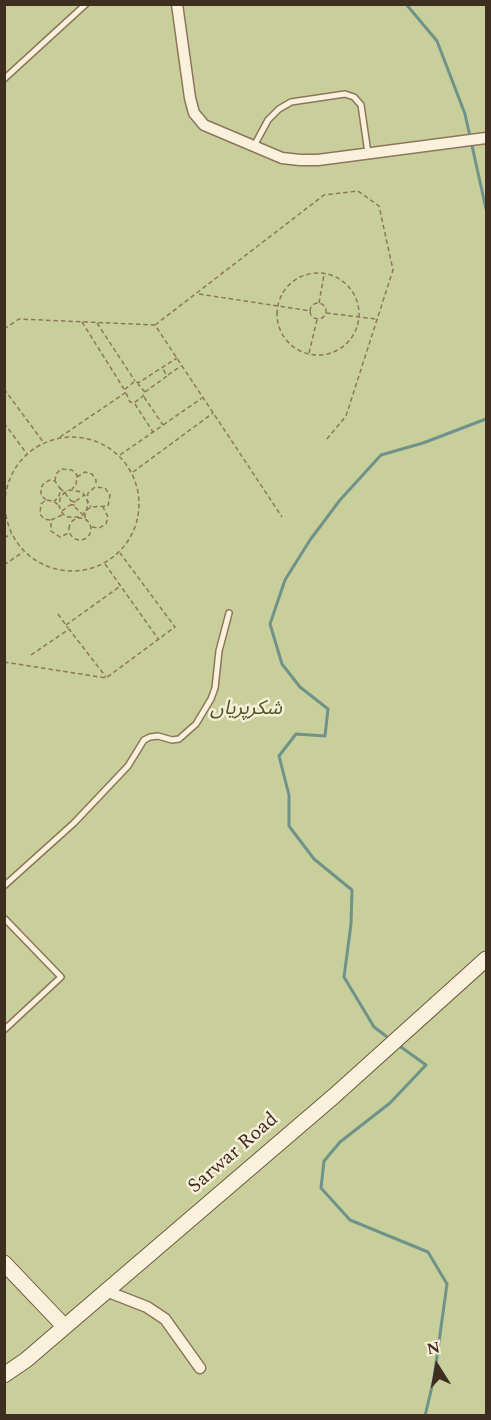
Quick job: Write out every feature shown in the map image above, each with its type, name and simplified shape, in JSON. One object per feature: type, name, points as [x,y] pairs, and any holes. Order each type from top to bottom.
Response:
[{"type":"main road","name":"Sarwar Road","points":[[4,1375],[26,1360],[334,1096],[486,959]]},
{"type":"main road","points":[[4,1263],[64,1326]]},
{"type":"street","points":[[177,4],[194,113],[204,124],[254,146],[282,158],[318,160],[486,138]]},
{"type":"street","points":[[106,1291],[147,1307],[165,1319],[200,1368]]},
{"type":"lane","points":[[4,79],[86,4]]},
{"type":"lane","points":[[254,146],[268,120],[279,109],[291,102],[345,94],[354,97],[361,105],[368,153]]},
{"type":"lane","points":[[4,886],[74,823],[128,766],[144,740],[158,736],[172,740],[179,739],[196,724],[215,688],[222,633],[229,613]]},
{"type":"lane","points":[[4,918],[61,977],[4,1030]]},
{"type":"path","points":[[4,329],[19,319],[155,325],[324,195],[358,191],[379,206],[393,270],[346,416],[326,440]]},
{"type":"path","points":[[319,303],[325,274]]},
{"type":"path","points":[[325,274],[346,285],[356,300],[359,317],[355,331],[336,351],[323,355],[309,354],[297,350],[287,342],[280,331],[277,307],[281,295],[289,285],[306,276],[325,274]]},
{"type":"path","points":[[196,293],[310,311]]},
{"type":"path","points":[[310,311],[314,305],[319,303]]},
{"type":"path","points":[[319,303],[325,307],[326,313]]},
{"type":"path","points":[[310,311],[317,319]]},
{"type":"path","points":[[326,313],[377,320]]},
{"type":"path","points":[[317,319],[326,313]]},
{"type":"path","points":[[309,354],[317,319]]},
{"type":"path","points":[[82,322],[130,402],[134,403],[153,432]]},
{"type":"path","points":[[97,323],[145,392]]},
{"type":"path","points":[[155,325],[282,517]]},
{"type":"path","points":[[60,438],[137,382],[177,358]]},
{"type":"path","points":[[134,403],[145,392],[182,366]]},
{"type":"path","points":[[162,367],[167,376]]},
{"type":"path","points":[[4,389],[44,443]]},
{"type":"path","points":[[143,396],[163,425]]},
{"type":"path","points":[[119,456],[203,397]]},
{"type":"path","points":[[132,473],[213,413]]},
{"type":"path","points":[[4,423],[27,454]]},
{"type":"path","points":[[81,437],[102,443],[119,456],[132,473],[140,495],[139,518],[130,540],[115,557],[94,568],[71,572],[48,568],[28,556],[11,533],[5,518],[5,497],[10,476],[22,458],[44,443],[60,438],[81,437]]},
{"type":"path","points":[[55,481],[58,471],[69,468],[77,475],[76,485],[85,495],[91,507]]},
{"type":"path","points":[[77,478],[82,473],[89,472],[96,480],[95,487],[88,493],[85,518],[92,527],[99,528],[106,524],[108,513],[103,507]]},
{"type":"path","points":[[55,481],[47,481],[40,488],[41,495],[46,500],[54,501],[65,515],[71,518],[85,518]]},
{"type":"path","points":[[55,481],[63,491],[88,493]]},
{"type":"path","points":[[59,515],[60,499],[64,493],[76,485]]},
{"type":"path","points":[[71,522],[65,515],[59,515],[51,520],[50,527],[53,534],[60,537],[69,532],[71,522],[91,507],[108,506],[110,495],[105,488],[95,487]]},
{"type":"path","points":[[54,501],[60,495],[60,488]]},
{"type":"path","points":[[64,493],[75,502]]},
{"type":"path","points":[[74,505],[85,495]]},
{"type":"path","points":[[46,500],[41,504],[39,511],[42,517],[51,520]]},
{"type":"path","points":[[61,512],[74,505]]},
{"type":"path","points":[[74,505],[82,515]]},
{"type":"path","points":[[69,532],[77,540],[85,539],[92,527]]},
{"type":"path","points":[[4,538],[11,533]]},
{"type":"path","points":[[4,565],[24,551]]},
{"type":"path","points":[[4,662],[106,678],[175,627],[119,552]]},
{"type":"path","points":[[104,563],[159,640]]},
{"type":"path","points":[[66,625],[120,585]]},
{"type":"path","points":[[58,614],[106,678]]},
{"type":"path","points":[[31,655],[69,628]]},
{"type":"green space","name":"شکرپریاں","points":[[5,5],[486,5],[486,1415],[5,1415]]},
{"type":"waterway","points":[[406,4],[437,41],[465,114],[486,209]]},
{"type":"waterway","points":[[386,1036],[374,1027],[344,977],[351,924],[352,890],[314,859],[289,826],[289,795],[279,756],[296,734],[325,736],[328,709],[300,687],[282,664],[270,624],[285,580],[310,540],[340,500],[381,455],[423,443],[486,419]]},
{"type":"waterway","points":[[401,1047],[426,1065],[390,1103],[340,1142],[324,1161],[321,1188],[350,1220],[428,1252],[447,1284],[434,1378],[425,1416]]}]
